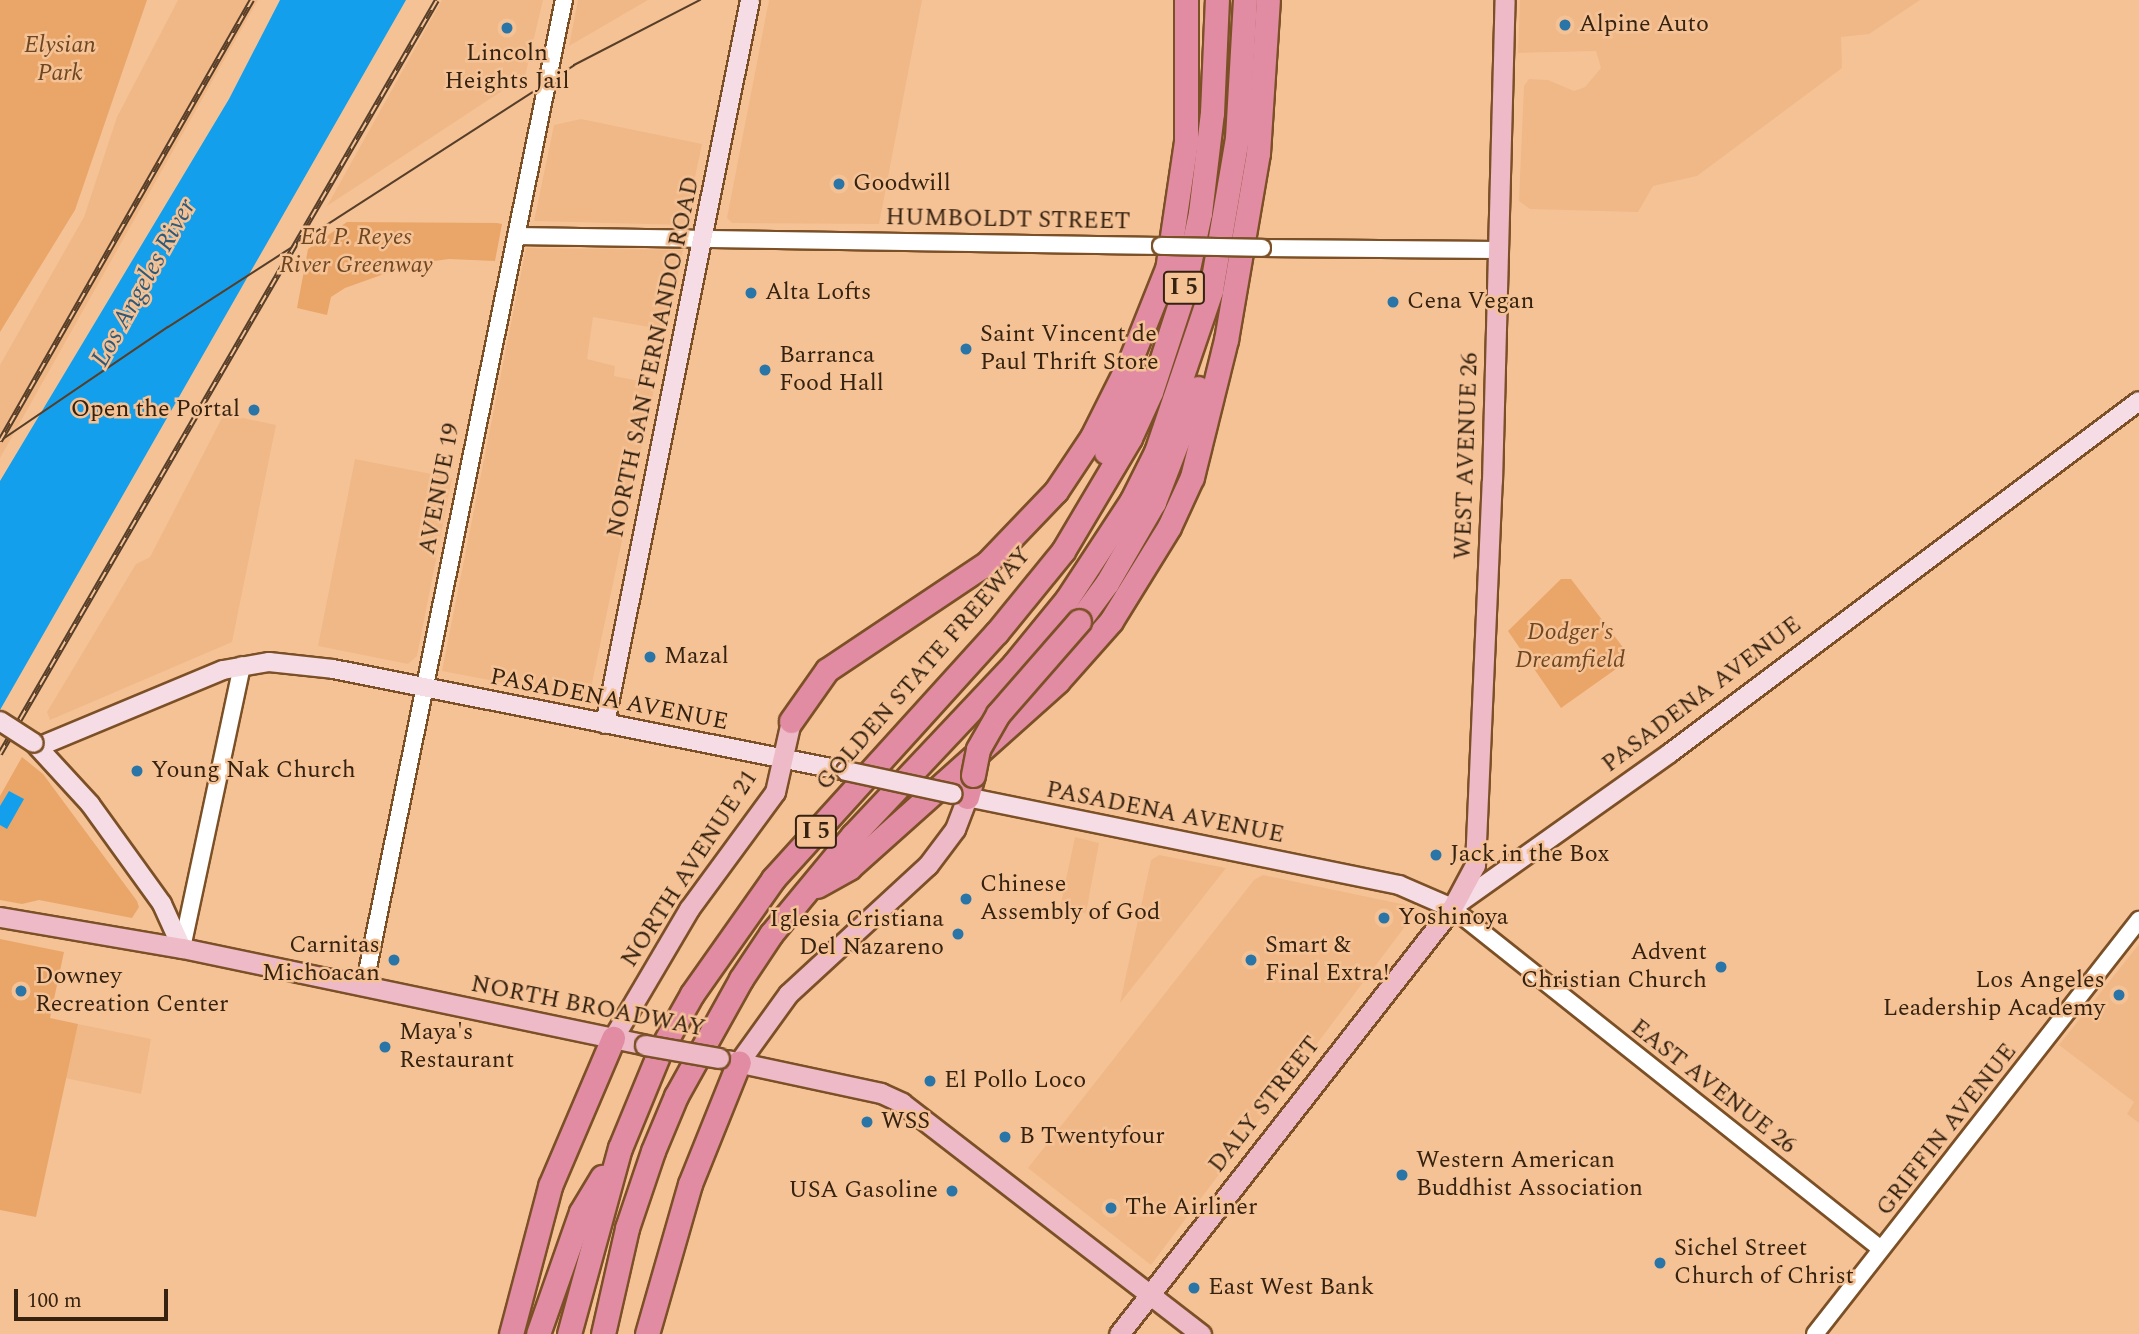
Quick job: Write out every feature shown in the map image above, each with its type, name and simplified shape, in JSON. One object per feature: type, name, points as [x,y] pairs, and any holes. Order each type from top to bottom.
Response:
[{"type":"highway","points":[[1180,0],[1186,26]]},
{"type":"highway","points":[[1063,551],[1139,371],[1186,141],[1186,0]]},
{"type":"highway","name":"GOLDEN STATE FREEWAY","points":[[569,1334],[620,1148],[660,1051],[692,994],[751,908],[997,632],[1063,551],[1130,438],[1151,392],[1182,297],[1200,213],[1210,126],[1217,0]]},
{"type":"highway","name":"I 5","points":[[603,1334],[627,1228],[676,1096],[741,979],[805,893],[1014,664],[1103,548],[1132,500],[1175,407],[1211,290],[1237,138],[1245,0]]},
{"type":"highway","points":[[805,893],[849,868],[1058,681],[1111,621],[1144,573],[1192,477],[1207,422],[1252,197],[1263,96],[1268,0]]},
{"type":"highway","points":[[1263,96],[1279,0]]},
{"type":"highway","points":[[791,721],[827,670],[986,563],[1056,491],[1091,437],[1130,362],[1164,256]]},
{"type":"highway","points":[[964,789],[978,749],[999,714],[1079,621],[1135,536],[1179,441],[1199,383],[1211,290]]},
{"type":"highway","points":[[511,1334],[535,1230],[613,1038]]},
{"type":"highway","points":[[647,1334],[729,1060]]},
{"type":"highway","points":[[538,1334],[580,1212],[620,1148]]},
{"type":"main road","name":"NORTH SAN FERNANDO ROAD","points":[[605,724],[750,0]]},
{"type":"main road","name":"WEST AVENUE 26","points":[[1452,908],[1475,865],[1505,0]]},
{"type":"main road","name":"PASADENA AVENUE","points":[[36,745],[242,665],[306,664],[785,760],[964,789],[1399,886],[1452,908],[1670,753],[2139,401]]},
{"type":"main road","points":[[0,721],[36,745],[98,815],[162,904],[183,948]]},
{"type":"main road","name":"NORTH AVENUE 21","points":[[613,1038],[689,909],[759,818],[775,792],[785,760],[791,721]]},
{"type":"main road","points":[[729,1060],[788,994],[928,865],[955,829],[964,789]]},
{"type":"main road","name":"DALY STREET","points":[[1119,1334],[1452,908]]},
{"type":"main road","name":"NORTH BROADWAY","points":[[0,917],[183,948],[881,1093],[902,1103],[1201,1334]]},
{"type":"street","name":"AVENUE 19","points":[[364,987],[564,0]]},
{"type":"street","name":"HUMBOLDT STREET","points":[[516,236],[704,238],[1164,256],[1262,247],[1498,250]]},
{"type":"street","points":[[183,948],[242,665]]},
{"type":"street","name":"EAST AVENUE 26","points":[[1452,908],[1881,1249]]},
{"type":"street","name":"GRIFFIN AVENUE","points":[[1815,1334],[2139,920]]},
{"type":"shaded area","points":[[178,0],[258,0],[0,458],[0,365],[84,217],[117,117]]},
{"type":"shaded area","points":[[442,0],[543,0],[525,76],[327,206]]},
{"type":"shaded area","points":[[578,0],[648,0],[569,46]]},
{"type":"shaded area","points":[[769,0],[922,0],[879,224],[732,223],[727,218]]},
{"type":"shaded area","points":[[1520,0],[1920,0],[1869,34],[1841,37],[1842,68],[1697,176],[1653,186],[1638,212],[1530,209],[1519,201],[1524,86],[1529,79],[1548,80],[1574,91],[1585,87],[1601,68],[1596,51],[1518,53]]},
{"type":"shaded area","points":[[581,119],[702,144],[685,225],[534,221],[554,125]]},
{"type":"shaded area","points":[[526,248],[683,250],[666,330],[593,317],[587,359],[615,366],[614,376],[655,384],[591,688],[584,698],[442,671]]},
{"type":"shaded area","points":[[224,414],[276,425],[232,642],[50,720],[47,712],[136,564],[150,557]]},
{"type":"shaded area","points":[[355,459],[452,478],[417,656],[408,664],[318,646]]},
{"type":"shaded area","points":[[1075,837],[1099,843],[1086,913],[1060,908]]},
{"type":"shaded area","points":[[1159,855],[1226,868],[1120,1003],[1151,860]]},
{"type":"shaded area","points":[[1263,875],[1411,906],[1415,913],[1151,1265],[1028,1168],[1254,880]]},
{"type":"shaded area","name":"Los Angeles Leadership Academy","points":[[2139,944],[2139,1123],[2127,1114],[2134,1102],[2059,1045]]},
{"type":"shaded area","points":[[78,1024],[151,1039],[141,1094],[65,1078]]},
{"type":"green space","name":"Elysian Park","points":[[0,0],[147,0],[75,210],[0,332]]},
{"type":"green space","name":"Ed P. Reyes River Greenway","points":[[347,222],[502,224],[495,261],[449,259],[412,264],[345,288],[331,297],[327,315],[297,308],[308,249]]},
{"type":"green space","name":"Dodger's Dreamfield","points":[[1561,579],[1571,579],[1625,650],[1611,661],[1616,669],[1561,708],[1508,631]]},
{"type":"green space","name":"Downey Recreation Center","points":[[22,757],[43,774],[137,901],[139,907],[132,918],[39,900],[22,904],[0,900],[0,796]]},
{"type":"green space","name":"Downey Recreation Center","points":[[0,939],[64,952],[50,1018],[78,1024],[36,1217],[0,1210]]},
{"type":"water","name":"Los Angeles River","points":[[280,0],[406,0],[0,710],[0,481],[229,99]]},
{"type":"water","points":[[9,791],[24,799],[7,829],[0,825],[0,806]]},
{"type":"tram line","points":[[0,441],[168,327],[574,65],[700,0]]},
{"type":"railway","points":[[0,441],[252,0]]},
{"type":"railway","points":[[0,754],[437,0]]},
{"type":"place","name":"Alpine Auto","points":[[1565,25]]},
{"type":"place","name":"Lincoln Heights Jail","points":[[507,28]]},
{"type":"place","name":"Goodwill","points":[[839,184]]},
{"type":"place","name":"Alta Lofts","points":[[751,293]]},
{"type":"place","name":"Cena Vegan","points":[[1393,302]]},
{"type":"place","name":"Saint Vincent de Paul Thrift Store","points":[[966,349]]},
{"type":"place","name":"Barranca Food Hall","points":[[765,370]]},
{"type":"place","name":"Open the Portal","points":[[254,410]]},
{"type":"place","name":"Mazal","points":[[650,657]]},
{"type":"place","name":"Young Nak Church","points":[[137,771]]},
{"type":"place","name":"Jack in the Box","points":[[1436,855]]},
{"type":"place","name":"Chinese Assembly of God","points":[[966,899]]},
{"type":"place","name":"Yoshinoya","points":[[1384,918]]},
{"type":"place","name":"Iglesia Cristiana Del Nazareno","points":[[958,934]]},
{"type":"place","name":"Carnitas Michoacan","points":[[394,960]]},
{"type":"place","name":"Smart & Final Extra!","points":[[1251,960]]},
{"type":"place","name":"Advent Christian Church","points":[[1721,967]]},
{"type":"place","name":"Downey Recreation Center","points":[[21,991]]},
{"type":"place","name":"Los Angeles Leadership Academy","points":[[2119,995]]},
{"type":"place","name":"Maya's Restaurant","points":[[385,1047]]},
{"type":"place","name":"El Pollo Loco","points":[[930,1081]]},
{"type":"place","name":"WSS","points":[[867,1122]]},
{"type":"place","name":"B Twentyfour","points":[[1005,1137]]},
{"type":"place","name":"Western American Buddhist Association","points":[[1402,1175]]},
{"type":"place","name":"USA Gasoline","points":[[952,1191]]},
{"type":"place","name":"The Airliner","points":[[1111,1208]]},
{"type":"place","name":"Sichel Street Church of Christ","points":[[1660,1263]]},
{"type":"place","name":"East West Bank","points":[[1194,1288]]}]
